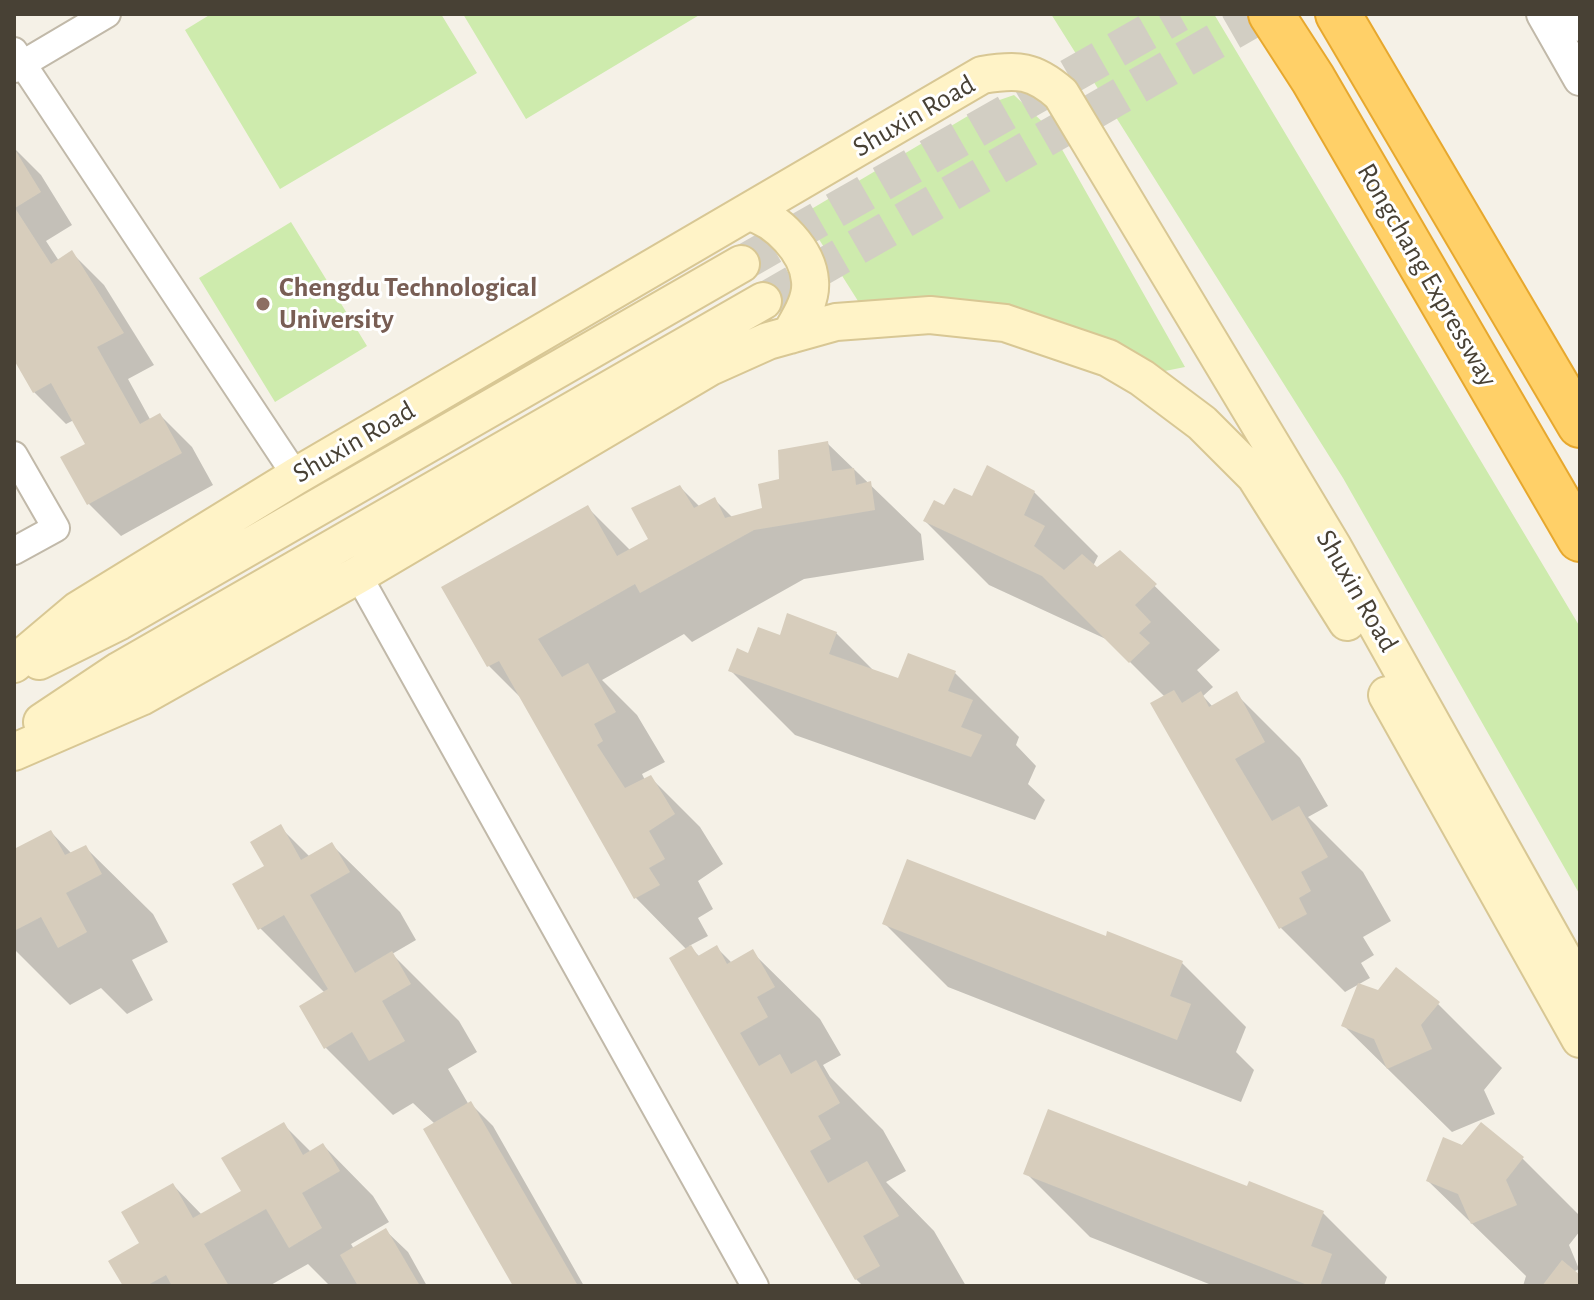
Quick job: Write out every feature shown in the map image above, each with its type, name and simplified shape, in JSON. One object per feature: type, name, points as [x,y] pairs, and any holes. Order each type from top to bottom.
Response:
[{"type":"highway","name":"Rongchang Expressway","points":[[1271,14],[1313,79],[1580,539]]},
{"type":"highway","name":"Rongchang Expressway","points":[[1338,14],[1580,425]]},
{"type":"main road","name":"Shuxin Road","points":[[14,664],[78,610],[296,476],[982,75],[1005,71],[1042,78],[1061,94],[1333,547],[1580,988]]},
{"type":"main road","points":[[1095,155],[1077,166],[1236,433],[1255,476]]},
{"type":"main road","points":[[749,212],[774,224],[801,255],[810,281],[805,307],[790,335]]},
{"type":"main road","points":[[14,674],[120,621],[741,264]]},
{"type":"main road","points":[[14,741],[120,670],[763,301]]},
{"type":"main road","name":"Shuxin Road","points":[[14,752],[141,697],[358,575],[710,367],[790,335],[836,322],[930,315],[1005,323],[1108,358],[1142,378],[1202,423],[1255,476],[1329,589],[1580,1039]]},
{"type":"street","points":[[107,14],[17,61],[296,476]]},
{"type":"street","points":[[1543,14],[1580,79]]},
{"type":"street","points":[[1574,14],[1580,25]]},
{"type":"street","points":[[14,455],[56,528],[14,551]]},
{"type":"street","points":[[358,575],[755,1286]]},
{"type":"green space","points":[[211,14],[441,14],[477,73],[280,189],[185,30]]},
{"type":"green space","points":[[463,14],[701,14],[526,119]]},
{"type":"green space","points":[[1051,14],[1214,14],[1580,627],[1580,895],[1343,478]]},
{"type":"green space","points":[[1014,95],[1051,130],[1185,367],[1160,372],[1041,316],[936,299],[858,301],[803,214],[988,104]]},
{"type":"green space","points":[[291,222],[367,346],[275,402],[199,278]]},
{"type":"building","points":[[14,148],[41,192],[15,208],[51,264],[72,250],[124,333],[97,347],[140,424],[160,413],[182,453],[87,505],[60,457],[85,444],[51,383],[33,393],[14,360]]},
{"type":"building","points":[[828,441],[832,471],[854,468],[856,485],[871,481],[875,510],[754,530],[640,593],[635,584],[538,639],[562,677],[588,663],[616,712],[594,724],[603,741],[597,745],[625,788],[651,775],[675,814],[649,831],[665,859],[649,868],[660,885],[634,899],[499,661],[487,667],[441,587],[588,505],[617,556],[648,539],[631,508],[680,485],[694,508],[715,497],[725,518],[762,508],[758,484],[779,479],[778,450]]},
{"type":"building","points":[[987,465],[1035,491],[1024,515],[1045,526],[1034,546],[1064,570],[1082,554],[1097,567],[1120,550],[1157,584],[1135,605],[1151,622],[1139,633],[1150,643],[1129,663],[1042,576],[923,521],[934,500],[944,505],[954,488],[972,496]]},
{"type":"building","points":[[787,613],[837,632],[829,654],[898,678],[908,653],[956,671],[948,691],[973,700],[961,727],[982,735],[971,757],[728,671],[737,648],[748,653],[758,627],[780,635]]},
{"type":"building","points":[[1174,690],[1182,703],[1201,691],[1209,707],[1237,691],[1265,742],[1235,759],[1272,821],[1299,806],[1328,857],[1301,872],[1311,891],[1299,898],[1307,914],[1279,929],[1150,703]]},
{"type":"building","points":[[281,824],[301,860],[332,842],[350,872],[310,895],[355,973],[392,951],[411,984],[382,1001],[405,1041],[369,1061],[352,1032],[324,1049],[299,1006],[328,989],[284,915],[258,930],[232,884],[264,866],[250,842]]},
{"type":"building","points":[[51,830],[65,855],[86,845],[102,874],[66,893],[87,932],[58,948],[41,917],[14,931],[14,849]]},
{"type":"building","points":[[907,859],[1106,936],[1107,931],[1183,961],[1170,996],[1191,1004],[1177,1040],[882,924]]},
{"type":"building","points":[[691,945],[698,956],[717,945],[727,964],[753,949],[775,987],[757,997],[768,1017],[740,1033],[759,1066],[780,1054],[791,1074],[816,1060],[840,1103],[818,1116],[831,1139],[810,1151],[828,1183],[867,1161],[899,1216],[863,1236],[880,1266],[855,1280],[669,958]]},
{"type":"building","points":[[1396,967],[1440,1002],[1421,1025],[1432,1049],[1387,1069],[1374,1039],[1341,1026],[1358,983],[1378,990]]},
{"type":"building","points":[[471,1101],[578,1286],[513,1286],[423,1129]]},
{"type":"building","points":[[1048,1109],[1247,1186],[1249,1181],[1324,1211],[1311,1246],[1332,1254],[1320,1286],[1310,1286],[1023,1174]]},
{"type":"building","points":[[284,1122],[303,1155],[323,1143],[340,1171],[302,1193],[322,1228],[289,1248],[266,1209],[204,1244],[229,1286],[172,1286],[166,1275],[146,1286],[123,1286],[108,1261],[139,1243],[121,1212],[173,1183],[193,1218],[241,1191],[221,1158]]},
{"type":"building","points":[[1481,1122],[1524,1157],[1506,1180],[1517,1205],[1471,1224],[1458,1194],[1426,1181],[1443,1137],[1462,1145]]},
{"type":"building","points":[[386,1228],[420,1286],[358,1286],[340,1255]]},
{"type":"building","points":[[1562,1260],[1580,1275],[1580,1286],[1542,1286]]},
{"type":"tunnel","points":[[741,264],[1179,14]]},
{"type":"tunnel","points":[[763,301],[1263,14]]},
{"type":"place","name":"Chengdu Technological University","points":[[263,304]]}]
